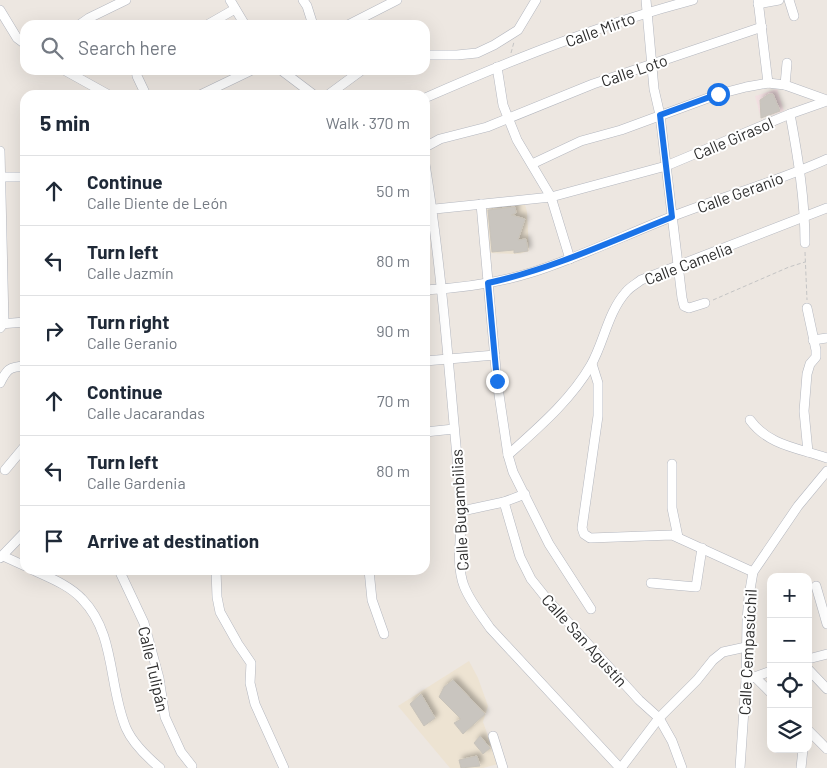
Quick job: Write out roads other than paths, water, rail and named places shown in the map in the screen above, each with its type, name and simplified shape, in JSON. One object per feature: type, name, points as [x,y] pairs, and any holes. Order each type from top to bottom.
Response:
[{"type":"street","points":[[86,20],[126,0]]},
{"type":"street","points":[[230,0],[242,20]]},
{"type":"street","points":[[303,0],[311,20]]},
{"type":"street","points":[[358,20],[397,0]]},
{"type":"street","points":[[430,55],[477,53],[494,45],[518,30],[536,0]]},
{"type":"street","points":[[646,0],[654,89],[660,115],[684,306],[689,308],[705,303]]},
{"type":"street","name":"Calle Mirto","points":[[430,96],[508,62],[646,12],[693,0]]},
{"type":"street","points":[[768,83],[758,2],[779,0]]},
{"type":"street","points":[[789,0],[794,16]]},
{"type":"street","points":[[215,20],[235,9]]},
{"type":"street","points":[[0,10],[20,40]]},
{"type":"street","name":"Calle Loto","points":[[508,118],[593,84],[762,27]]},
{"type":"street","points":[[785,85],[787,63]]},
{"type":"street","points":[[497,67],[503,105],[518,140],[551,197],[570,258]]},
{"type":"street","points":[[73,75],[100,90]]},
{"type":"street","points":[[137,75],[144,90]]},
{"type":"street","points":[[210,90],[242,75]]},
{"type":"street","points":[[288,75],[308,90]]},
{"type":"street","points":[[335,90],[355,75]]},
{"type":"street","points":[[532,164],[581,141],[621,130],[718,94],[768,83],[785,85],[827,101]]},
{"type":"street","name":"Calle Girasol","points":[[430,210],[551,197],[666,166],[790,114],[827,101]]},
{"type":"street","points":[[790,114],[800,171],[805,217],[805,243]]},
{"type":"street","points":[[430,144],[440,139],[487,128],[508,118]]},
{"type":"street","points":[[0,151],[1,325],[20,323]]},
{"type":"street","name":"Calle Geranio","points":[[430,290],[488,283],[532,272],[672,217],[800,171],[827,159]]},
{"type":"street","points":[[1,177],[20,177]]},
{"type":"street","points":[[481,204],[495,355],[508,455],[512,472],[525,494],[549,544],[591,609]]},
{"type":"street","name":"Calle Camelia","points":[[508,455],[548,419],[582,378],[592,364],[618,304],[627,291],[641,280],[827,208]]},
{"type":"street","name":"Calle Bugambilias","points":[[430,217],[441,289],[462,511],[460,563],[464,586],[490,628],[620,768]]},
{"type":"street","points":[[807,308],[816,357],[810,364],[807,374],[804,411],[808,452]]},
{"type":"street","points":[[813,340],[827,338]]},
{"type":"street","points":[[430,361],[495,355]]},
{"type":"street","points":[[592,364],[598,383],[598,416],[582,528],[584,534],[590,538],[672,535],[753,572]]},
{"type":"street","points":[[0,383],[6,371],[10,368],[20,367]]},
{"type":"street","points":[[750,420],[771,440],[827,458]]},
{"type":"street","points":[[430,431],[454,429]]},
{"type":"street","points":[[5,470],[20,452]]},
{"type":"street","points":[[672,464],[672,508],[678,537]]},
{"type":"street","name":"Calle Cempasúchil","points":[[740,768],[750,678],[746,647],[749,596],[753,572],[798,506],[827,471]]},
{"type":"street","points":[[462,511],[504,502],[525,494]]},
{"type":"street","name":"Calle San Agustín","points":[[504,502],[520,557],[531,579],[638,700],[659,718],[672,741],[682,768]]},
{"type":"street","points":[[20,537],[2,557],[20,564]]},
{"type":"street","points":[[652,583],[696,587],[702,548]]},
{"type":"street","points":[[43,575],[72,590],[82,598],[95,614],[108,650],[118,704],[126,729],[137,746],[160,768]]},
{"type":"street","name":"Calle Tulipán","points":[[121,575],[144,623],[159,678],[165,717],[181,752],[192,766]]},
{"type":"street","points":[[216,575],[220,612],[251,663],[250,683],[255,704],[284,768]]},
{"type":"street","points":[[370,575],[372,600],[384,634]]},
{"type":"street","points":[[816,586],[827,624]]},
{"type":"street","points":[[620,768],[659,718],[697,680],[713,660],[723,652],[746,647]]},
{"type":"street","points":[[812,658],[827,654]]},
{"type":"street","points":[[750,678],[767,672]]},
{"type":"street","points":[[812,673],[827,689]]},
{"type":"street","points":[[750,678],[767,690]]},
{"type":"street","points":[[812,734],[827,749]]},
{"type":"street","points":[[492,736],[503,768]]},
{"type":"street","points":[[801,768],[803,753]]}]
